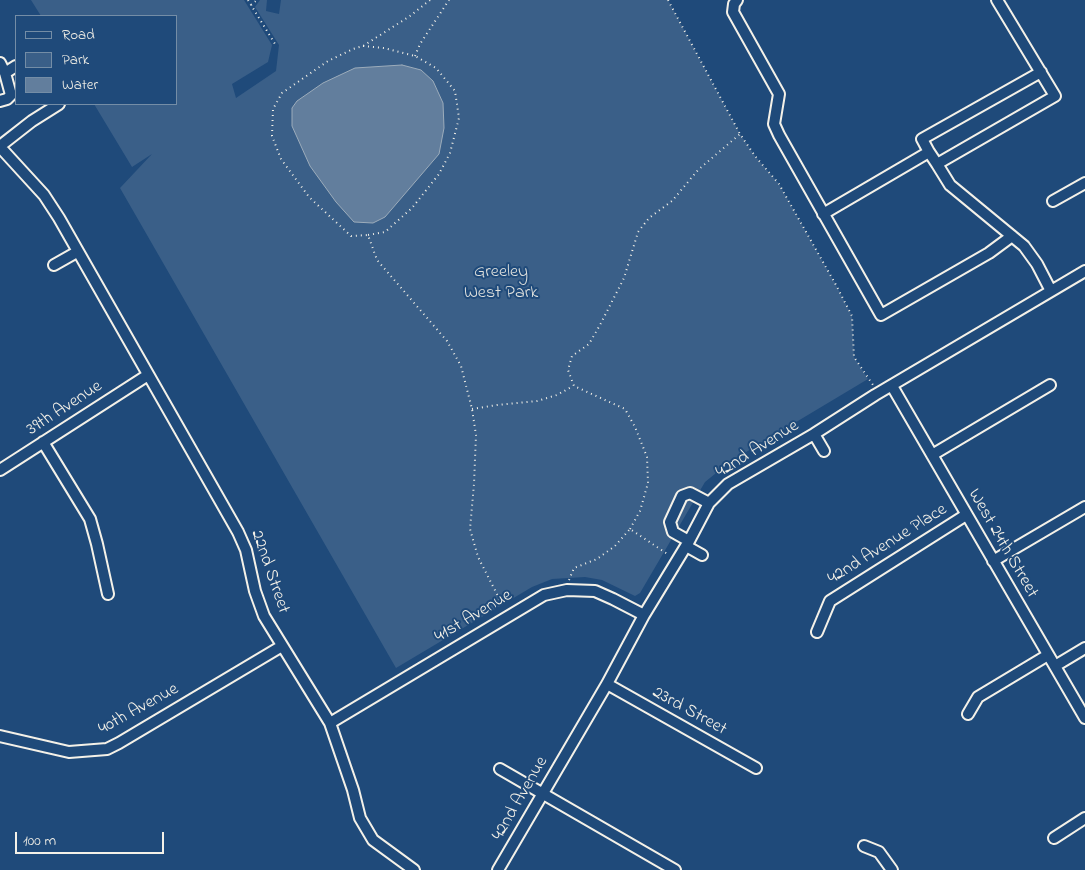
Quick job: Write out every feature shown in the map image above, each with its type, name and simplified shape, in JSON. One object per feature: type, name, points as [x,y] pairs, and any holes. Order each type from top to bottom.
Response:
[{"type":"street","points":[[737,0],[734,4],[734,12],[780,94],[774,118],[776,130],[881,315],[989,253],[1012,236]]},
{"type":"street","points":[[937,164],[1055,96],[998,0]]},
{"type":"street","points":[[0,101],[7,99],[11,95],[3,68]]},
{"type":"street","points":[[1041,72],[922,140],[950,185],[1024,246],[1037,264],[1051,291]]},
{"type":"street","points":[[0,147],[52,106]]},
{"type":"street","name":"22nd Street","points":[[0,147],[44,195],[238,532],[246,550],[255,591],[264,616],[330,723],[353,790],[360,818],[373,840],[414,870]]},
{"type":"street","points":[[823,214],[929,152]]},
{"type":"street","points":[[1053,201],[1085,182]]},
{"type":"street","points":[[54,265],[77,252]]},
{"type":"street","name":"42nd Avenue","points":[[498,870],[607,684],[709,503],[728,484],[1085,272]]},
{"type":"street","name":"39th Avenue","points":[[0,470],[148,375]]},
{"type":"street","points":[[932,455],[1050,385]]},
{"type":"street","name":"West 24th Street","points":[[892,386],[1085,718]]},
{"type":"street","points":[[814,434],[824,452]]},
{"type":"street","points":[[42,442],[90,519],[108,594]]},
{"type":"street","points":[[702,555],[674,532],[670,522],[682,496],[690,493],[709,503]]},
{"type":"street","points":[[993,561],[1085,507]]},
{"type":"street","name":"42nd Avenue Place","points":[[817,632],[830,601],[966,516]]},
{"type":"street","name":"41st Avenue","points":[[330,723],[544,594],[567,590],[595,591],[644,616]]},
{"type":"street","name":"40th Avenue","points":[[0,736],[69,752],[107,749],[119,744],[282,646]]},
{"type":"street","points":[[1054,666],[1085,648]]},
{"type":"street","points":[[968,714],[978,697],[1048,655]]},
{"type":"street","name":"23rd Street","points":[[607,684],[756,768]]},
{"type":"street","points":[[500,769],[675,870]]},
{"type":"street","points":[[1054,838],[1085,818]]},
{"type":"street","points":[[864,846],[879,852],[892,870]]},
{"type":"path","points":[[248,0],[275,44]]},
{"type":"path","points":[[250,4],[257,0]]},
{"type":"path","points":[[363,46],[384,48],[415,56],[436,68],[455,92],[460,118],[450,153],[439,174],[412,208],[385,232],[351,236],[309,197],[281,159],[272,136],[273,109],[282,93],[328,61],[363,46],[410,16],[430,0]]},
{"type":"path","points":[[415,56],[420,44],[449,0]]},
{"type":"path","points":[[668,0],[740,134],[755,156],[780,184],[836,285],[852,316],[854,357],[880,393]]},
{"type":"path","points":[[567,590],[574,568],[597,559],[615,546],[630,529],[640,511],[648,483],[646,457],[635,427],[625,409],[574,386],[568,370],[572,356],[588,344],[600,325],[624,278],[638,232],[649,218],[672,201],[698,170],[740,134]]},
{"type":"path","points":[[368,235],[378,260],[447,341],[461,366],[472,409],[476,435],[470,529],[478,557],[502,604]]},
{"type":"path","points":[[472,409],[538,401],[557,395],[574,386]]},
{"type":"path","points":[[630,529],[677,560]]},
{"type":"green space","name":"Greeley West Park","points":[[31,0],[244,0],[272,45],[268,62],[232,84],[236,98],[276,71],[279,45],[255,7],[260,0],[267,0],[266,11],[279,14],[281,0],[668,0],[740,134],[755,156],[779,184],[836,285],[852,316],[854,357],[868,379],[731,461],[705,482],[640,593],[635,596],[602,580],[585,577],[552,579],[532,587],[396,668],[120,188],[152,154],[132,167],[95,105],[178,105],[178,15],[40,15]]},
{"type":"water","points":[[402,65],[421,70],[433,81],[443,103],[444,128],[439,154],[385,217],[373,223],[354,222],[336,202],[310,166],[292,126],[292,108],[297,101],[323,83],[355,68]]}]
